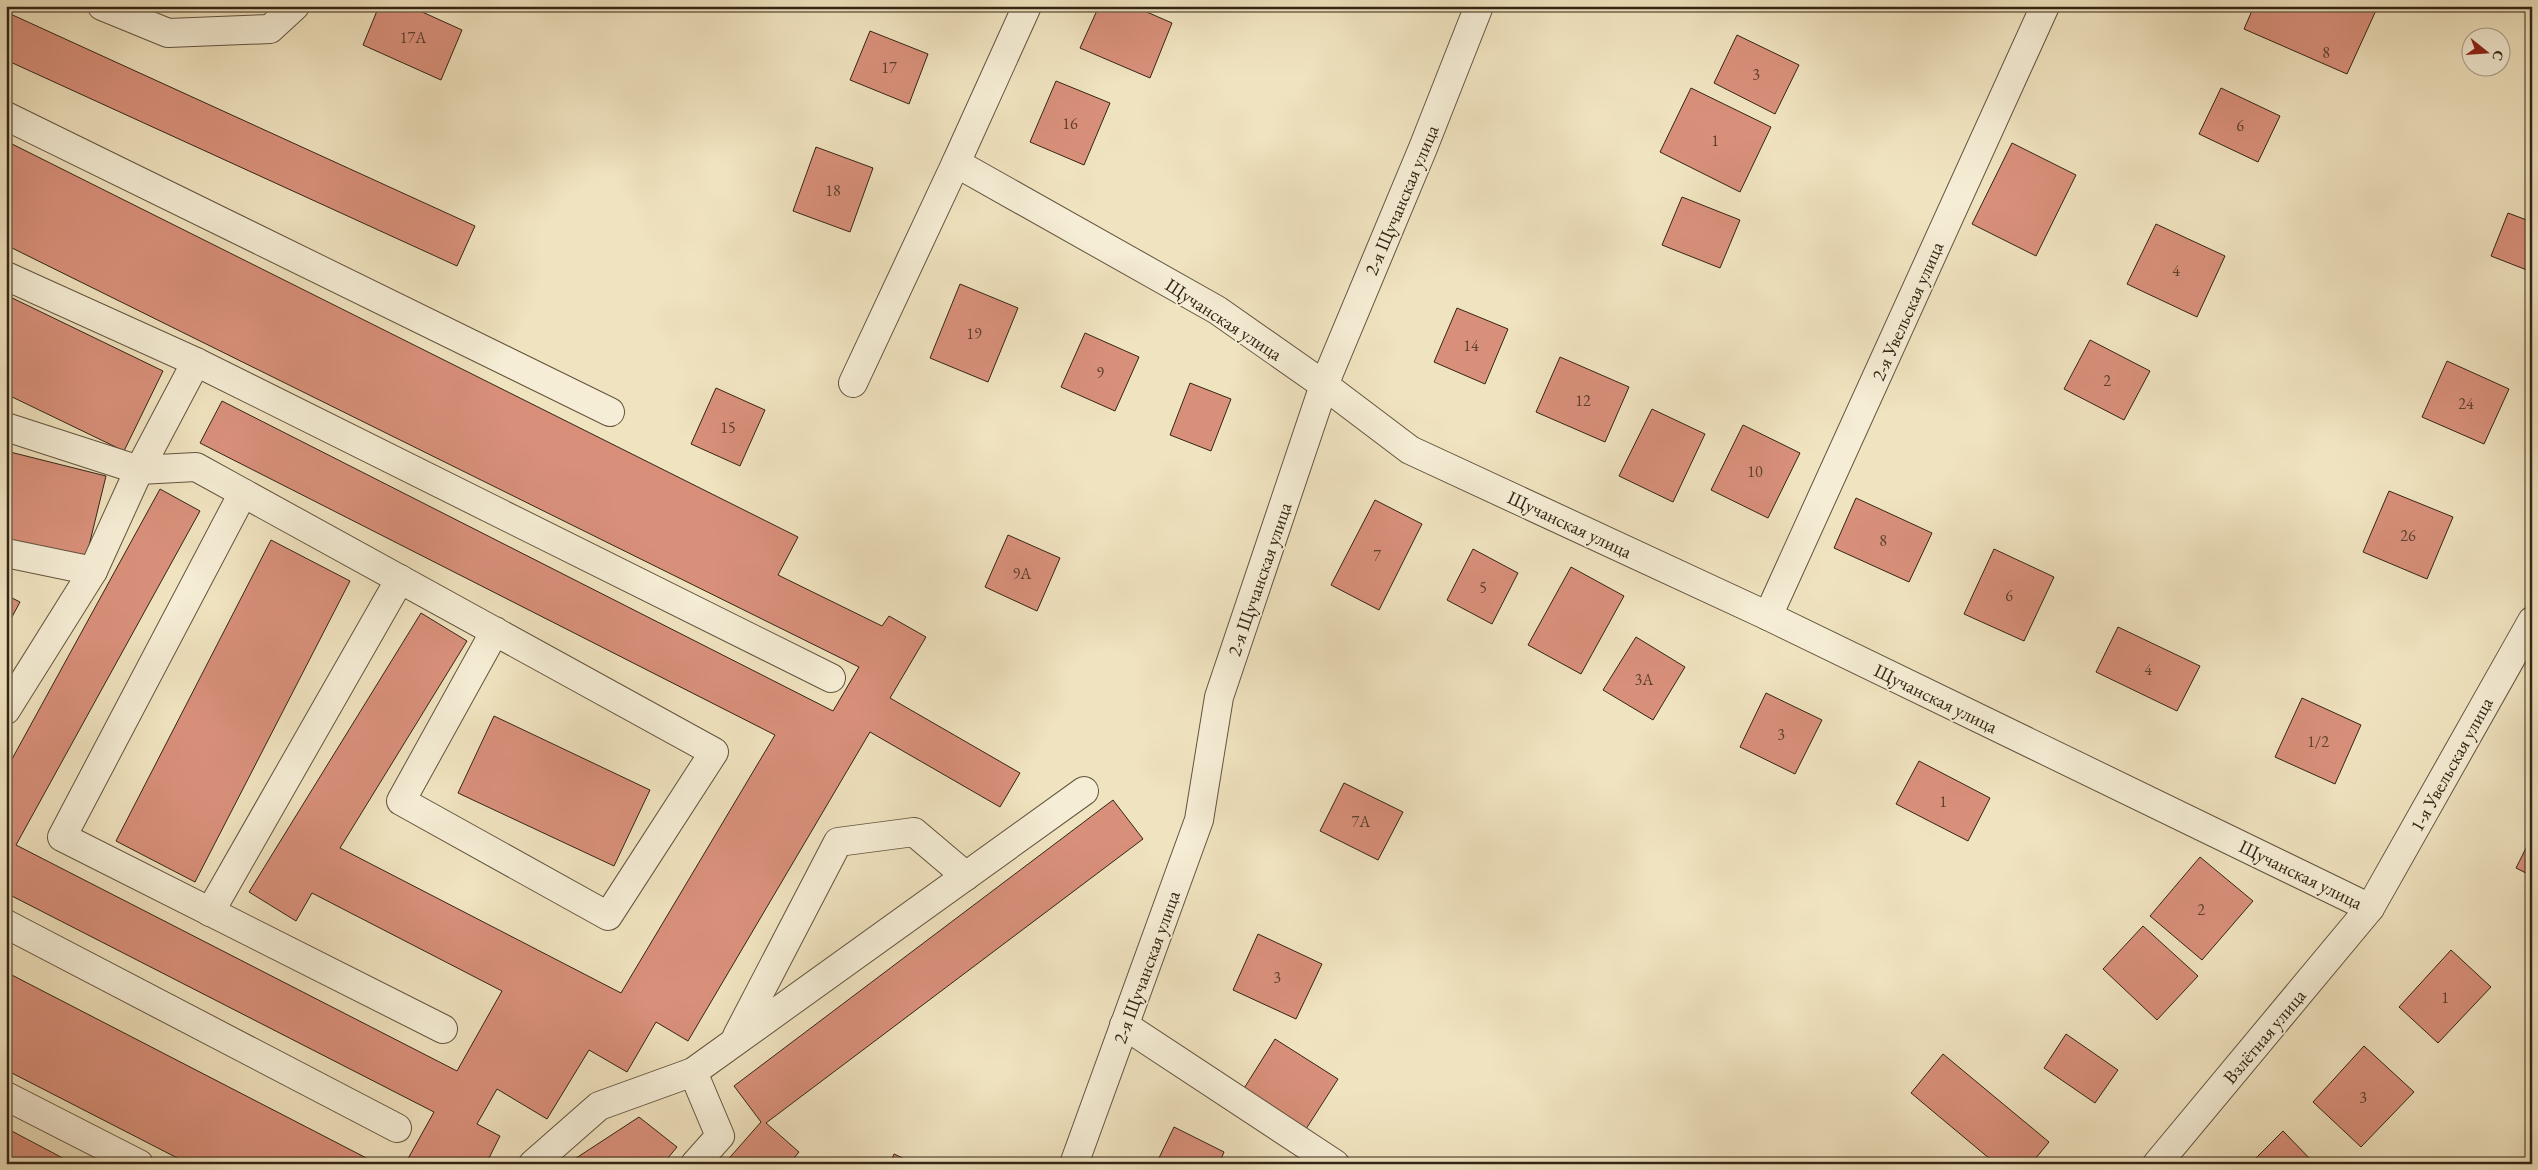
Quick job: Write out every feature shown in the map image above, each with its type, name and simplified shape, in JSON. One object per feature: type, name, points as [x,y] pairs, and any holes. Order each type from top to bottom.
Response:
[{"type":"street","points":[[102,6],[168,33],[270,30],[296,6]]},
{"type":"street","points":[[853,383],[1028,6]]},
{"type":"street","name":"2-я Щучанская улица","points":[[1074,1164],[1199,820],[1219,698],[1324,385],[1423,148],[1479,6]]},
{"type":"street","name":"2-я Увельская улица","points":[[1768,616],[2045,6]]},
{"type":"street","points":[[6,116],[610,412]]},
{"type":"street","name":"Щучанская улица","points":[[956,163],[1217,310],[1324,385],[1410,450],[1768,616],[2370,908]]},
{"type":"street","points":[[6,276],[196,362],[831,678]]},
{"type":"street","points":[[6,710],[93,571],[139,470],[196,362]]},
{"type":"street","points":[[6,427],[139,470],[196,467],[495,631],[714,752],[608,916],[401,801],[495,631]]},
{"type":"street","points":[[243,493],[62,837],[443,1029]]},
{"type":"street","points":[[6,553],[93,571]]},
{"type":"street","points":[[210,912],[400,579]]},
{"type":"street","name":"1-я Увельская улица","points":[[2370,908],[2532,621]]},
{"type":"street","points":[[534,1164],[598,1106],[693,1072],[1084,791]]},
{"type":"street","points":[[734,1042],[838,842],[914,832],[966,876]]},
{"type":"street","name":"Взлётная улица","points":[[2157,1164],[2370,908]]},
{"type":"street","points":[[6,924],[397,1128]]},
{"type":"street","points":[[1124,1025],[1335,1164]]},
{"type":"street","points":[[693,1072],[720,1136],[696,1164]]},
{"type":"street","points":[[6,1096],[139,1164]]},
{"type":"building","points":[[379,6],[409,6],[462,30],[441,80],[363,45]]},
{"type":"building","points":[[1099,6],[1133,6],[1172,23],[1150,78],[1080,48]]},
{"type":"building","points":[[2254,6],[2378,6],[2347,74],[2244,29]]},
{"type":"building","points":[[6,12],[475,226],[457,266],[6,60]]},
{"type":"building","points":[[870,31],[928,54],[909,104],[850,80]]},
{"type":"building","points":[[1737,35],[1799,65],[1775,114],[1714,83]]},
{"type":"building","points":[[1056,81],[1110,103],[1084,165],[1030,142]]},
{"type":"building","points":[[1691,88],[1771,127],[1740,192],[1660,152]]},
{"type":"building","points":[[2221,88],[2280,116],[2258,162],[2199,134]]},
{"type":"building","points":[[6,141],[798,537],[778,575],[882,626],[889,616],[926,637],[890,698],[1020,773],[1000,807],[870,732],[688,1041],[656,1022],[627,1072],[589,1050],[547,1119],[497,1089],[477,1124],[500,1136],[486,1164],[405,1164],[434,1112],[6,893],[6,770],[160,489],[200,511],[16,845],[457,1071],[502,991],[312,893],[296,921],[249,892],[421,613],[467,641],[340,848],[621,993],[775,735],[200,443],[222,401],[833,711],[859,667],[6,245]]},
{"type":"building","points":[[2012,143],[2076,175],[2036,256],[1972,224]]},
{"type":"building","points":[[816,147],[873,168],[850,232],[793,211]]},
{"type":"building","points":[[1682,197],[1740,220],[1720,268],[1662,245]]},
{"type":"building","points":[[2508,213],[2532,222],[2532,272],[2491,256]]},
{"type":"building","points":[[2156,224],[2225,256],[2197,317],[2127,284]]},
{"type":"building","points":[[960,284],[1018,308],[988,382],[930,358]]},
{"type":"building","points":[[6,295],[163,371],[124,451],[6,394]]},
{"type":"building","points":[[1457,308],[1508,329],[1485,384],[1434,362]]},
{"type":"building","points":[[1085,333],[1139,357],[1115,411],[1061,387]]},
{"type":"building","points":[[2090,340],[2150,371],[2124,420],[2064,389]]},
{"type":"building","points":[[1560,357],[1629,387],[1605,442],[1536,412]]},
{"type":"building","points":[[2447,361],[2509,389],[2484,444],[2422,417]]},
{"type":"building","points":[[1190,383],[1231,399],[1211,451],[1170,435]]},
{"type":"building","points":[[716,388],[765,410],[740,466],[691,444]]},
{"type":"building","points":[[1652,409],[1705,434],[1673,502],[1619,476]]},
{"type":"building","points":[[1743,425],[1800,453],[1768,518],[1711,490]]},
{"type":"building","points":[[6,451],[106,476],[86,558],[6,539]]},
{"type":"building","points":[[2389,491],[2453,517],[2427,579],[2363,552]]},
{"type":"building","points":[[1856,498],[1932,533],[1909,582],[1834,548]]},
{"type":"building","points":[[1375,500],[1422,524],[1379,610],[1331,585]]},
{"type":"building","points":[[1008,535],[1060,558],[1037,611],[985,587]]},
{"type":"building","points":[[271,540],[350,581],[195,882],[116,841]]},
{"type":"building","points":[[1473,549],[1518,573],[1492,624],[1447,600]]},
{"type":"building","points":[[1994,549],[2054,577],[2024,641],[1964,614]]},
{"type":"building","points":[[1571,567],[1624,596],[1581,674],[1528,645]]},
{"type":"building","points":[[6,595],[20,602],[6,628]]},
{"type":"building","points":[[2118,627],[2200,666],[2177,711],[2096,672]]},
{"type":"building","points":[[1636,637],[1685,667],[1653,720],[1603,690]]},
{"type":"building","points":[[1766,693],[1822,720],[1795,774],[1740,747]]},
{"type":"building","points":[[2302,698],[2361,725],[2335,784],[2275,757]]},
{"type":"building","points":[[494,716],[650,790],[614,866],[458,793]]},
{"type":"building","points":[[1919,761],[1990,798],[1968,841],[1896,804]]},
{"type":"building","points":[[1344,783],[1403,812],[1378,860],[1320,831]]},
{"type":"building","points":[[1113,800],[1143,839],[766,1123],[799,1152],[789,1164],[724,1164],[761,1122],[734,1086]]},
{"type":"building","points":[[2532,836],[2532,876],[2516,868]]},
{"type":"building","points":[[2200,857],[2253,901],[2202,960],[2150,916]]},
{"type":"building","points":[[2143,926],[2198,976],[2157,1020],[2103,969]]},
{"type":"building","points":[[1258,934],[1322,964],[1296,1019],[1233,990]]},
{"type":"building","points":[[2451,950],[2491,987],[2438,1043],[2399,1007]]},
{"type":"building","points":[[6,972],[378,1164],[189,1164],[6,1070]]},
{"type":"building","points":[[2066,1034],[2118,1070],[2095,1103],[2044,1068]]},
{"type":"building","points":[[1275,1039],[1338,1079],[1306,1129],[1243,1090]]},
{"type":"building","points":[[2364,1046],[2414,1092],[2361,1147],[2313,1102]]},
{"type":"building","points":[[1943,1054],[2049,1142],[2031,1164],[1996,1164],[1911,1093]]},
{"type":"building","points":[[639,1117],[677,1147],[663,1164],[567,1164]]},
{"type":"building","points":[[1174,1127],[1224,1152],[1219,1164],[1156,1164]]},
{"type":"building","points":[[6,1128],[74,1164],[6,1164]]},
{"type":"building","points":[[2283,1131],[2315,1164],[2250,1164]]},
{"type":"building","points":[[894,1154],[916,1164],[890,1164]]}]
